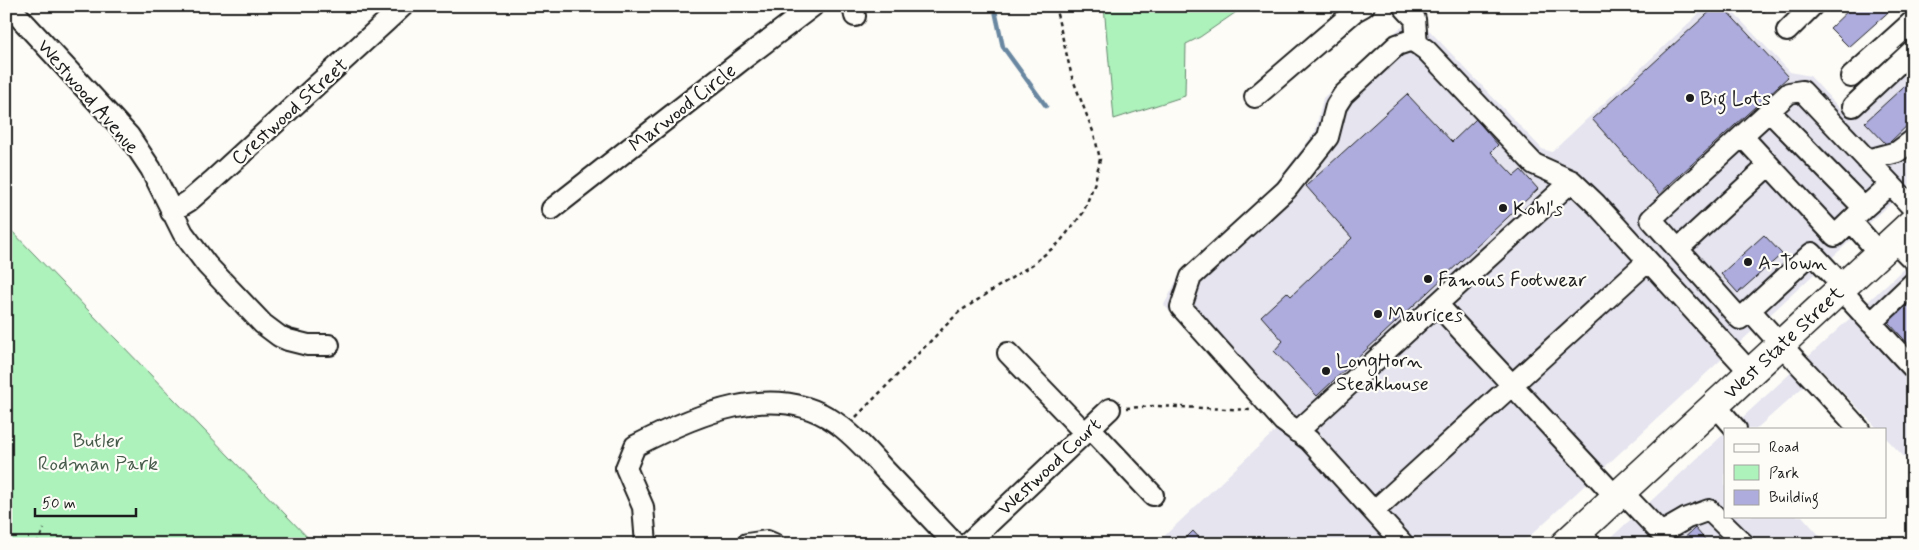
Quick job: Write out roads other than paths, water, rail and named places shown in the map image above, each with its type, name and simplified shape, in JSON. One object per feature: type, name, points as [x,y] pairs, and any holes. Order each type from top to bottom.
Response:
[{"type":"highway","name":"West State Street","points":[[1578,539],[1618,494],[1913,222]]},
{"type":"street","name":"Westwood Avenue","points":[[9,6],[129,136],[151,170],[183,233],[207,265],[263,324],[288,340],[308,345],[329,345]]},
{"type":"street","name":"Crestwood Street","points":[[171,212],[212,181],[403,6]]},
{"type":"street","name":"Marwood Circle","points":[[552,209],[813,6]]},
{"type":"street","points":[[1254,98],[1354,11],[1364,6]]},
{"type":"street","points":[[1403,6],[1415,19],[1417,44]]},
{"type":"street","points":[[1787,31],[1812,6]]},
{"type":"street","points":[[1851,77],[1913,21]]},
{"type":"street","points":[[1403,544],[1309,440],[1274,412],[1181,307],[1191,277],[1286,190],[1328,137],[1336,106],[1342,95],[1397,45],[1412,40],[1426,50],[1534,164],[1572,182],[1750,372]]},
{"type":"street","points":[[1853,106],[1913,50]]},
{"type":"street","points":[[1913,208],[1802,92],[1789,93],[1652,219],[1740,319],[1812,253],[1871,323],[1913,368]]},
{"type":"street","points":[[1769,111],[1857,215],[1886,246],[1913,260]]},
{"type":"street","points":[[1742,136],[1835,236],[1890,185]]},
{"type":"street","points":[[1867,160],[1897,152],[1912,143]]},
{"type":"street","points":[[1678,249],[1769,165]]},
{"type":"street","points":[[1297,432],[1572,182]]},
{"type":"street","points":[[1374,512],[1648,261]]},
{"type":"street","points":[[1871,323],[1913,283]]},
{"type":"street","points":[[1437,304],[1512,385],[1618,494],[1656,539],[1687,518],[1709,510],[1744,544]]},
{"type":"street","points":[[1750,310],[1780,345],[1816,380],[1858,428]]},
{"type":"street","points":[[1008,353],[1152,495]]},
{"type":"street","points":[[646,544],[643,507],[626,468],[635,446],[719,410],[758,402],[777,402],[797,405],[835,421],[857,440],[955,544]]},
{"type":"street","points":[[1715,405],[1735,428]]},
{"type":"street","name":"Westwood Court","points":[[967,544],[1110,409]]},
{"type":"street","points":[[747,544],[766,541],[774,544]]},
{"type":"waterway","points":[[994,6],[1003,47],[1046,106]]},
{"type":"place","name":"Big Lots","points":[[1690,98]]},
{"type":"place","name":"Kohl's","points":[[1503,208]]},
{"type":"place","name":"A-Town","points":[[1748,262]]},
{"type":"place","name":"Famous Footwear","points":[[1428,279]]},
{"type":"place","name":"Maurices","points":[[1378,314]]},
{"type":"place","name":"LongHorn Steakhouse","points":[[1326,371]]},
{"type":"park label","name":"Butler Rodman Park","points":[[98,452]]}]
